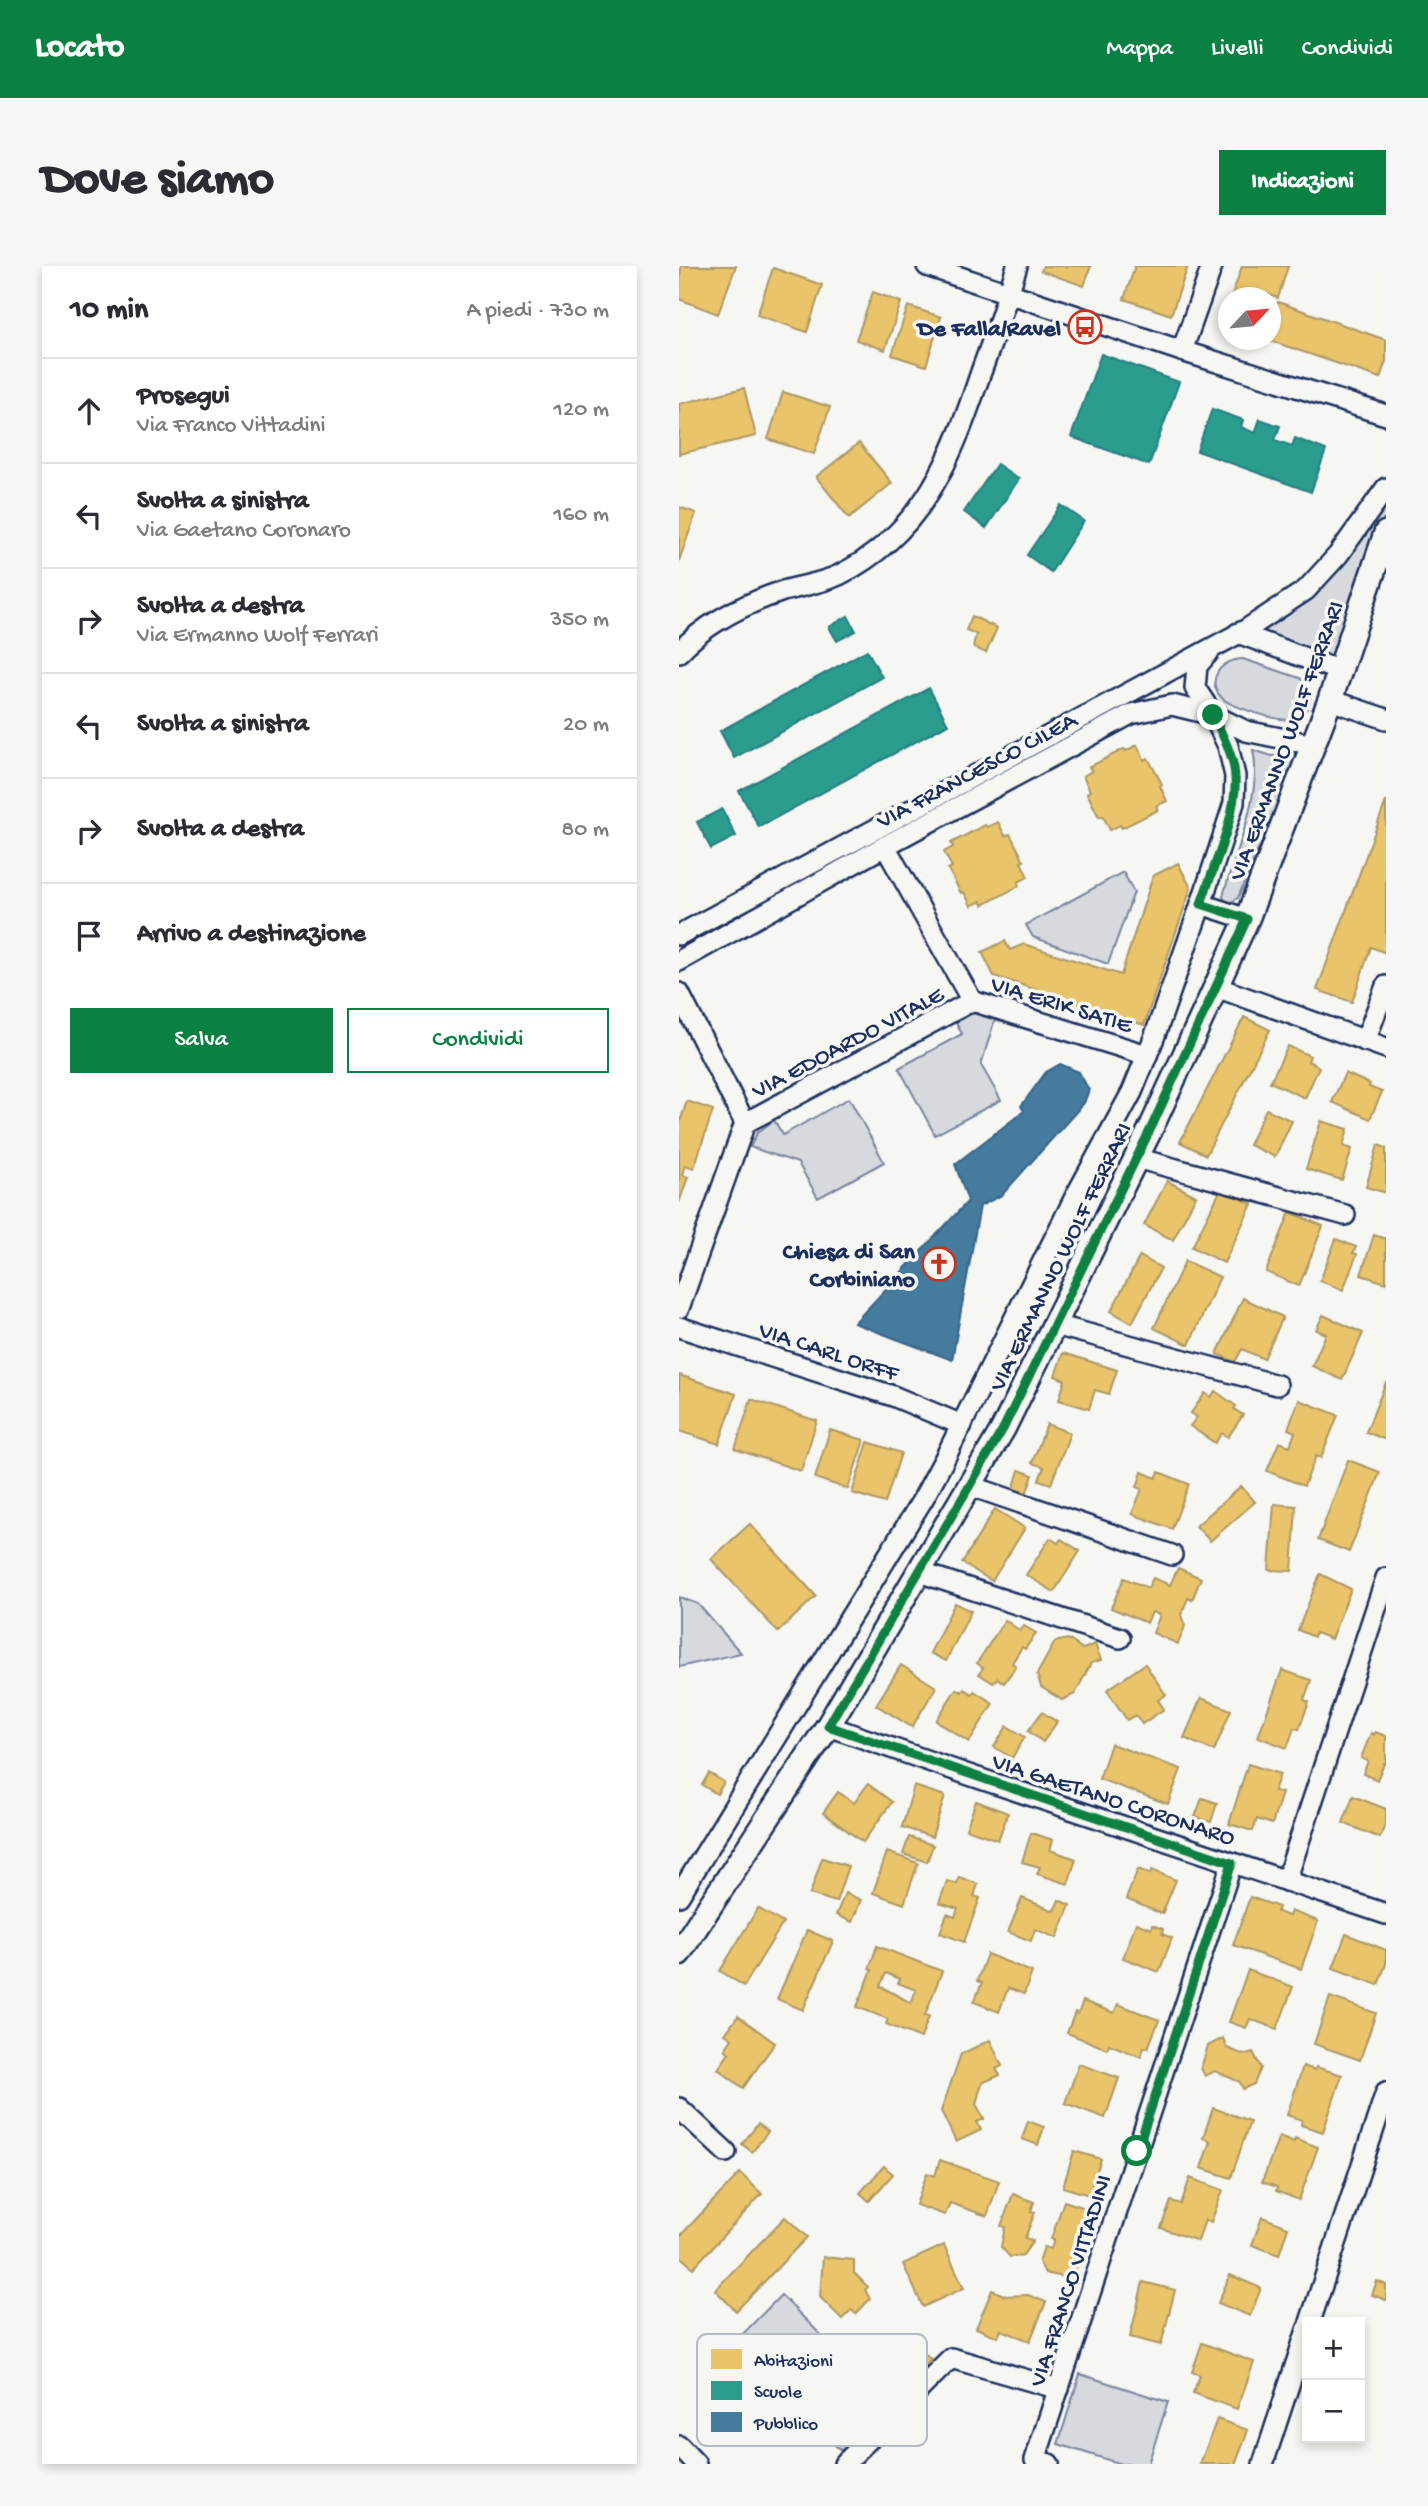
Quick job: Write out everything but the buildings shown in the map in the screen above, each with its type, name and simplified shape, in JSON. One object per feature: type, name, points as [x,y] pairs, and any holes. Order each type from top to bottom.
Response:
[{"type":"street","points":[[927,266],[1182,351],[1386,415]]},
{"type":"street","points":[[679,652],[691,639],[717,620],[749,604],[838,575],[874,554],[915,513],[942,474],[964,422],[1017,266]]},
{"type":"street","points":[[1182,351],[1212,266]]},
{"type":"street","name":"VIA FRANCESCO CILEA","points":[[679,935],[1238,633],[1307,590],[1338,555],[1386,488]]},
{"type":"street","name":"VIA ERMANNO WOLF FERRARI","points":[[679,1953],[828,1726],[971,1486],[1055,1325],[1247,919],[1331,701],[1386,533]]},
{"type":"street","points":[[1238,633],[1340,671]]},
{"type":"street","name":"VIA ERMANNO WOLF FERRARI","points":[[679,1896],[923,1499],[1075,1197],[1132,1092],[1201,904],[1234,803],[1235,776],[1228,746],[1213,715],[1195,688],[1197,666],[1214,646]]},
{"type":"street","points":[[1331,701],[1386,719]]},
{"type":"street","name":"VIA FRANCESCO CILEA","points":[[679,947],[679,961],[884,846],[1131,714],[1172,705],[1213,715],[1246,731],[1314,745]]},
{"type":"street","name":"VIA ERIK SATIE","points":[[884,846],[972,1001],[1147,1055]]},
{"type":"street","points":[[1201,904],[1247,919]]},
{"type":"street","points":[[1365,1041],[1386,986]]},
{"type":"street","points":[[1216,988],[1386,1048]]},
{"type":"street","points":[[679,993],[745,1124],[679,1308]]},
{"type":"street","name":"VIA EDOARDO VITALE","points":[[745,1124],[972,1001]]},
{"type":"street","points":[[1136,1158],[1345,1215]]},
{"type":"street","points":[[1055,1325],[1277,1385]]},
{"type":"street","name":"VIA CARL ORFF","points":[[679,1327],[893,1396],[962,1425]]},
{"type":"street","points":[[971,1486],[1172,1555]]},
{"type":"street","points":[[919,1572],[1120,1638]]},
{"type":"street","points":[[1286,1881],[1386,1578]]},
{"type":"street","name":"VIA GAETANO CORONARO","points":[[828,1726],[1386,1914]]},
{"type":"street","name":"VIA FRANCO VITTADINI","points":[[1049,2464],[1035,2460],[1232,1863]]},
{"type":"street","points":[[1312,2317],[1386,2092]]},
{"type":"street","points":[[679,2108],[726,2152]]},
{"type":"street","points":[[1263,2464],[1302,2345]]},
{"type":"street","points":[[927,2382],[951,2358],[1059,2389]]},
{"type":"street","points":[[679,2446],[696,2464]]},
{"type":"street","points":[[844,2464],[862,2446]]},
{"type":"shaded area","points":[[1383,506],[1386,508],[1386,521],[1336,663],[1265,632],[1264,628]]},
{"type":"shaded area","points":[[1243,659],[1300,678],[1308,688],[1310,696],[1303,714],[1290,720],[1270,717],[1223,699],[1215,685],[1218,672],[1228,663]]},
{"type":"shaded area","points":[[1253,750],[1272,756],[1298,754],[1238,898],[1229,903],[1225,902],[1223,896],[1251,804],[1255,767]]},
{"type":"shaded area","points":[[1123,872],[1134,892],[1108,964],[1033,937],[1026,925]]},
{"type":"shaded area","points":[[972,1013],[995,1019],[981,1065],[1001,1100],[935,1135],[899,1068],[962,1034],[954,1019]]},
{"type":"shaded area","points":[[849,1098],[884,1162],[818,1198],[798,1163],[750,1147],[757,1133],[774,1120],[783,1135]]},
{"type":"shaded area","points":[[679,1597],[698,1604],[741,1653],[679,1667]]},
{"type":"shaded area","points":[[781,2295],[820,2334],[743,2334]]},
{"type":"shaded area","points":[[1080,2374],[1168,2402],[1148,2464],[1121,2464],[1058,2444]]},
{"type":"place","name":"De Falla/Ravel","points":[[1085,327]]},
{"type":"place","name":"Chiesa di San Corbiniano","points":[[939,1264]]},
{"type":"route","points":[[1137,2151],[1232,1863],[828,1726],[1003,1429],[1152,1126],[1247,919],[1201,904],[1234,803],[1235,776],[1228,746],[1213,715]]}]
